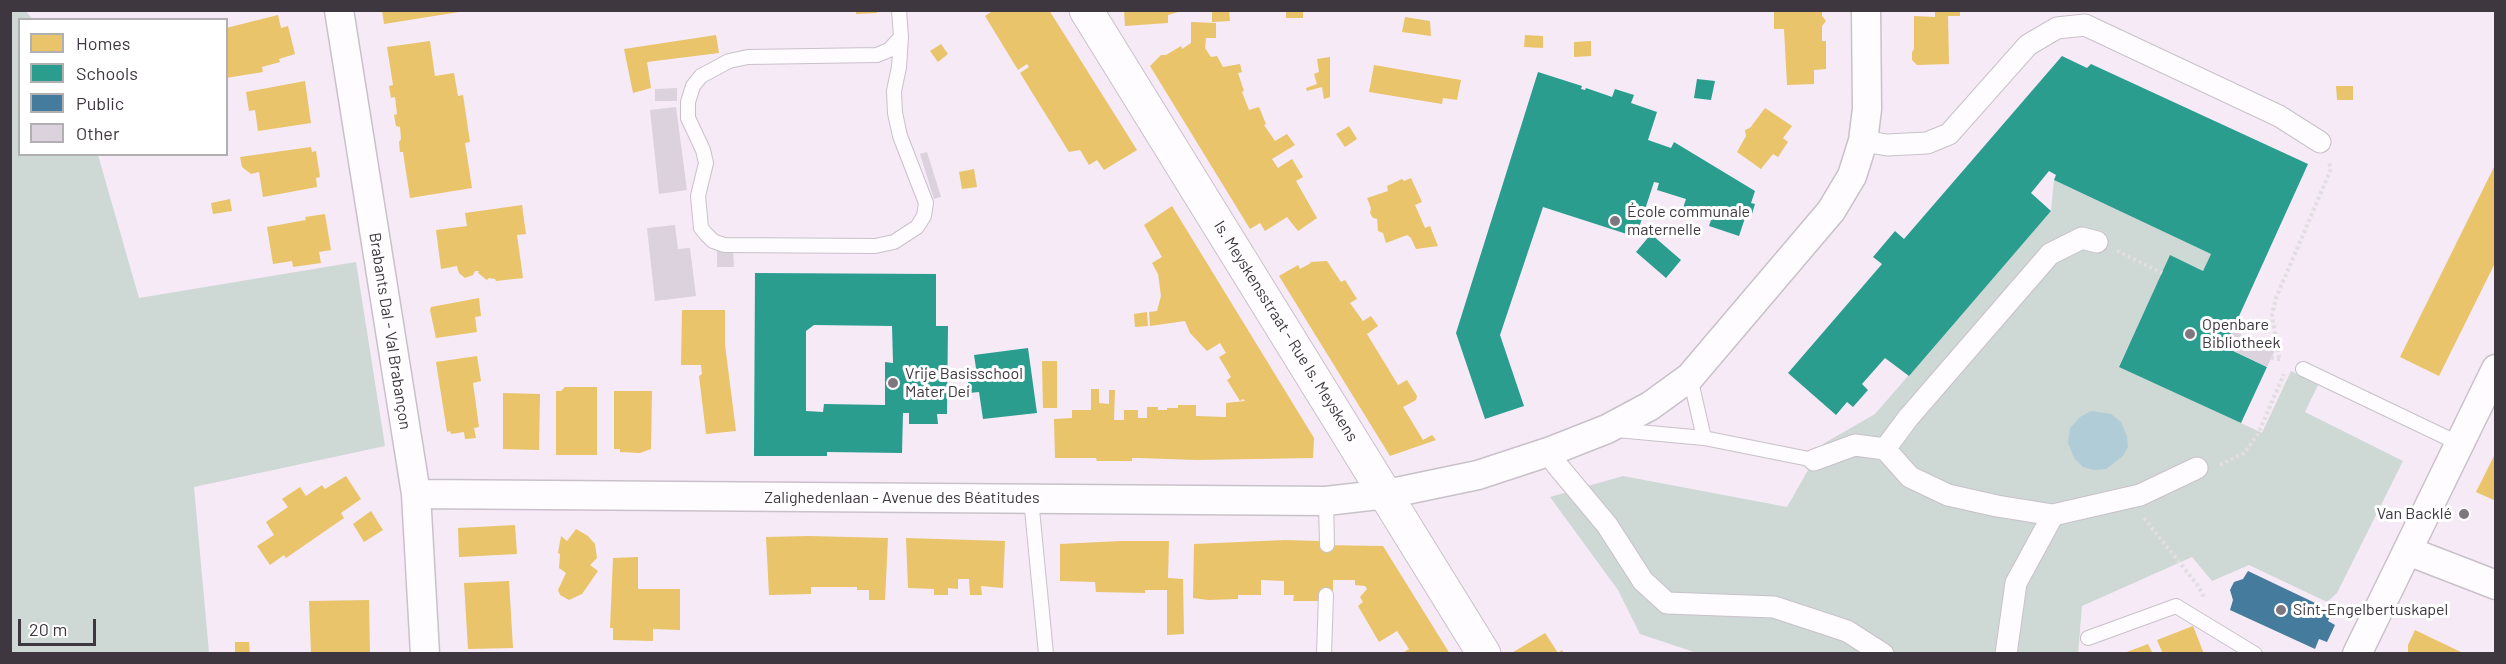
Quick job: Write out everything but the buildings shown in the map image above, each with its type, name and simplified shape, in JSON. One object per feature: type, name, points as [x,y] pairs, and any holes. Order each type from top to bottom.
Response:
[{"type":"street","name":"Brabants Dal - Val Brabançon","points":[[339,10],[416,494],[425,654]]},
{"type":"street","name":"Is. Meyskensstraat - Rue Is. Meyskens","points":[[1086,10],[1484,654]]},
{"type":"street","name":"Zalighedenlaan - Avenue des Béatitudes","points":[[416,494],[1326,501],[1387,494],[1479,475],[1551,451],[1607,429],[1650,406],[1690,377],[1831,211],[1852,176],[1863,141],[1867,109],[1866,10]]},
{"type":"street","points":[[1863,141],[1887,145],[1927,142],[1949,134],[2028,45],[2057,28],[2085,25],[2279,116],[2320,142]]},
{"type":"street","points":[[1885,449],[1908,418],[2050,254],[2082,238],[2097,242]]},
{"type":"street","points":[[2357,654],[2496,369]]},
{"type":"street","points":[[1814,460],[1855,445],[1885,449],[1910,477],[1948,495],[2053,516],[2128,498],[2197,468]]},
{"type":"street","points":[[1556,464],[1607,525],[1643,581],[1667,603],[1774,607],[1847,631],[1883,654]]},
{"type":"street","points":[[2006,654],[2016,583],[2053,516]]},
{"type":"street","points":[[2408,551],[2496,585]]},
{"type":"lane","points":[[899,10],[901,37],[899,67],[894,91],[895,113],[900,136],[926,203],[924,216],[917,228],[894,242],[874,246],[724,245],[713,241],[701,228],[698,196],[706,164],[688,118],[693,86],[701,76],[729,61],[748,57],[877,55],[889,50],[901,37]]},
{"type":"lane","points":[[2303,369],[2460,444]]},
{"type":"lane","points":[[1690,377],[1704,438]]},
{"type":"lane","points":[[1607,429],[1704,438],[1814,460]]},
{"type":"lane","points":[[1031,500],[1046,654]]},
{"type":"lane","points":[[1326,501],[1327,545]]},
{"type":"lane","points":[[1324,654],[1326,596]]},
{"type":"lane","points":[[2088,638],[2176,606],[2255,654]]},
{"type":"path","points":[[2279,358],[2272,315],[2276,298],[2331,168],[2320,142]]},
{"type":"path","points":[[2097,242],[2162,273]]},
{"type":"path","points":[[2197,468],[2229,462],[2244,453],[2258,434],[2284,373]]},
{"type":"path","points":[[2128,498],[2199,587],[2215,630]]},
{"type":"shaded area","points":[[10,11],[26,11],[31,18],[18,18],[18,156],[98,156],[139,298],[356,262],[385,446],[194,487],[209,653],[11,653]]},
{"type":"shaded area","points":[[2054,180],[2211,254],[2203,271],[2170,256],[2119,366],[2262,433],[2291,371],[2318,385],[2305,412],[2403,461],[2337,593],[2327,602],[2249,565],[2212,581],[2192,557],[2082,606],[2078,654],[1697,653],[1640,634],[1618,590],[1550,497],[1623,476],[1787,507],[1823,444],[1875,414],[2051,211]]},
{"type":"water","points":[[2091,411],[2111,414],[2121,422],[2127,436],[2128,447],[2123,456],[2106,469],[2094,470],[2083,467],[2074,458],[2068,443],[2070,428],[2080,417]]},
{"type":"place","name":"École communale maternelle","points":[[1615,221]]},
{"type":"place","name":"Openbare Bibliotheek","points":[[2190,334]]},
{"type":"place","name":"Vrije Basisschool Mater Dei","points":[[893,383]]},
{"type":"place","name":"Van Backlé","points":[[2464,514]]},
{"type":"place","name":"Sint-Engelbertuskapel","points":[[2281,610]]}]
